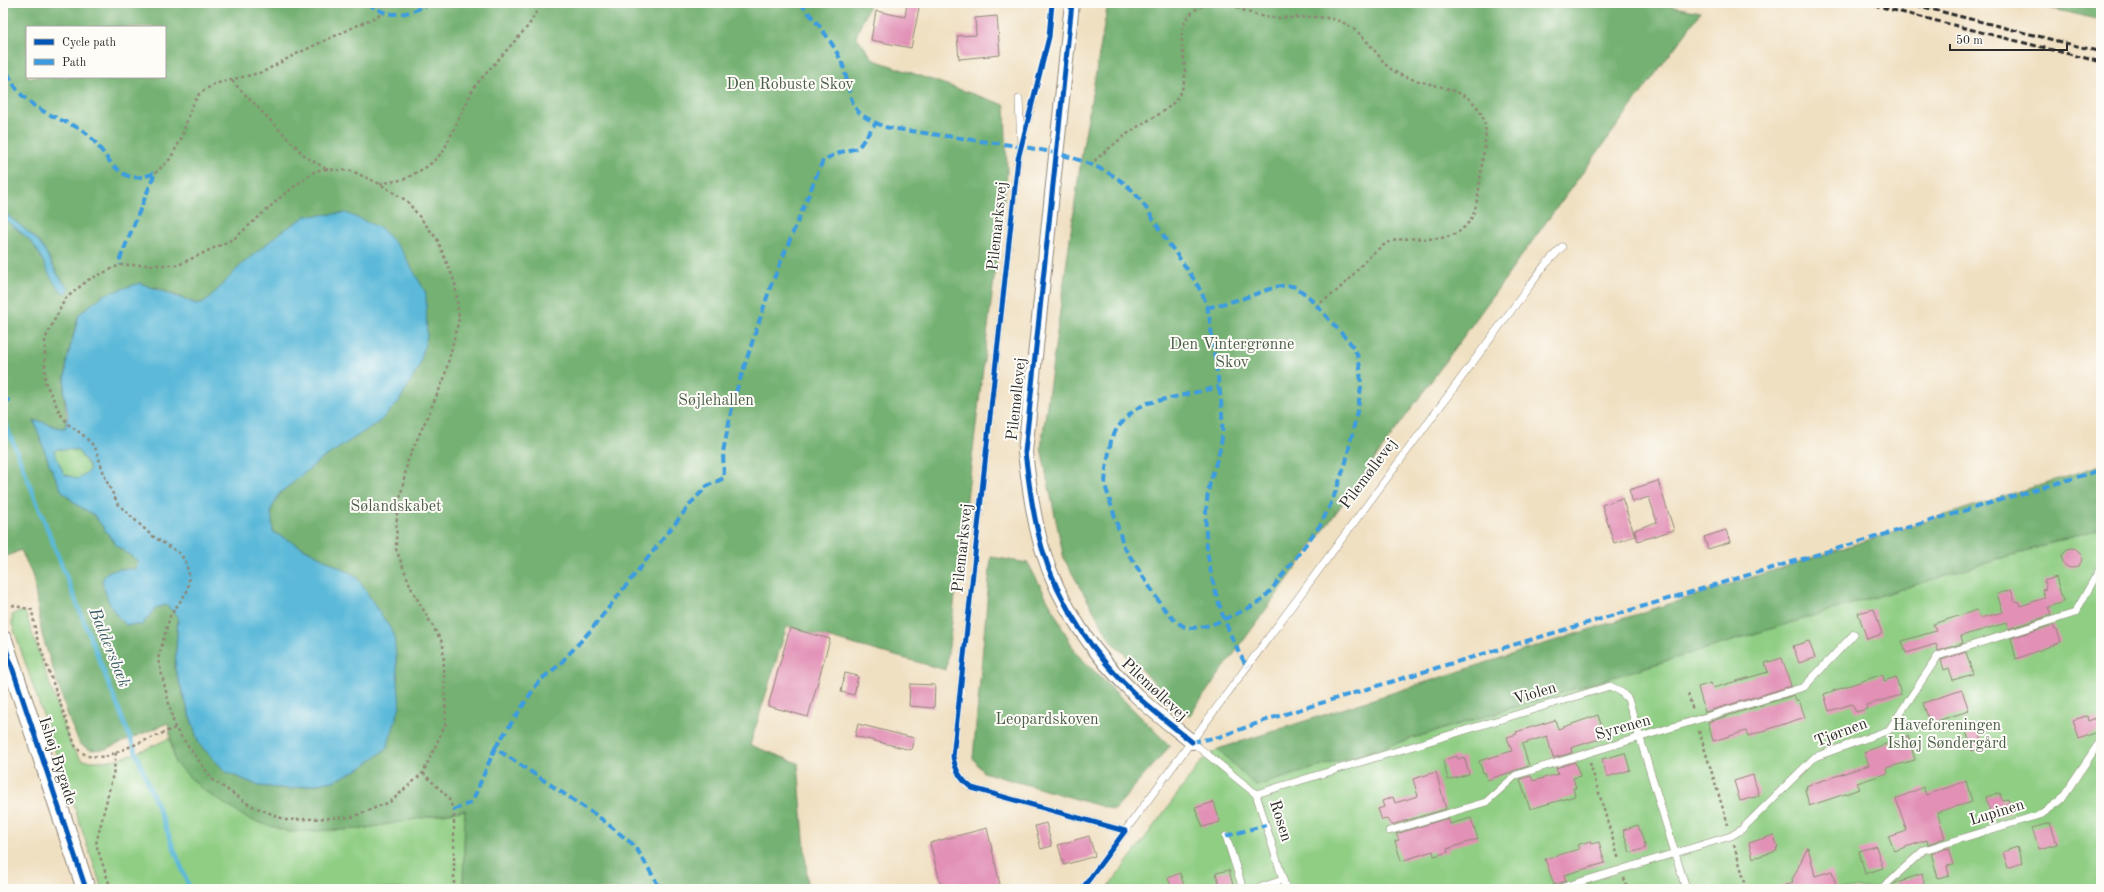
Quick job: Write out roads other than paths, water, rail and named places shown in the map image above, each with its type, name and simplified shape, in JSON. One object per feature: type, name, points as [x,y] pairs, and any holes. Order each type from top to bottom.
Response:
[{"type":"street","name":"Pilemøllevej","points":[[1072,3],[1024,452],[1031,499],[1042,548],[1059,590],[1077,624],[1103,660],[1138,697],[1192,742]]},
{"type":"street","name":"Ishøj Bygade","points":[[3,640],[86,889]]},
{"type":"lane","name":"Pilemarksvej","points":[[1019,99],[1021,146],[1018,159],[953,757],[956,770],[961,780],[972,788],[1125,831]]},
{"type":"lane","points":[[1021,146],[1033,101]]},
{"type":"lane","name":"Pilemøllevej","points":[[1082,889],[1540,271],[1562,247]]},
{"type":"lane","name":"Tjørnen","points":[[1557,889],[1731,836],[1741,830],[1815,757],[1889,730],[1938,656],[2075,613],[2101,567]]},
{"type":"lane","name":"Syrenen","points":[[1389,831],[1486,802],[1516,776],[1804,687],[1854,634]]},
{"type":"lane","name":"Violen","points":[[1256,794],[1610,686],[1620,691],[1628,699],[1686,889]]},
{"type":"lane","name":"Lupinen","points":[[1881,889],[1924,850],[2042,814],[2060,802],[2101,740]]},
{"type":"lane","name":"Rosen","points":[[1192,742],[1256,794],[1286,889]]},
{"type":"lane","points":[[1226,836],[1243,889]]},
{"type":"lane","points":[[1256,889],[1284,880]]},
{"type":"water","points":[[3,211],[32,235],[40,244],[57,274],[70,289],[65,294],[55,284],[34,245],[3,218]]},
{"type":"water","points":[[346,213],[381,228],[402,251],[426,293],[427,336],[419,367],[398,403],[379,422],[319,461],[279,494],[271,510],[273,532],[356,576],[394,634],[400,706],[387,748],[361,768],[334,781],[289,789],[259,786],[226,772],[199,744],[175,669],[178,616],[166,605],[156,608],[142,625],[126,625],[113,610],[105,593],[102,580],[107,572],[120,569],[135,569],[139,562],[117,546],[94,515],[77,505],[62,491],[50,466],[34,421],[65,428],[68,415],[64,392],[67,360],[79,314],[103,295],[140,283],[197,304],[207,301],[241,265],[281,232],[306,216]],"holes":[[[58,449],[77,450],[89,465],[89,471],[78,479],[64,474],[54,451]]]},
{"type":"waterway","name":"Baldersbæk","points":[[3,417],[190,889]]},
{"type":"railway","points":[[1865,3],[2101,62]]},
{"type":"railway","points":[[1907,3],[2101,52]]},
{"type":"park label","name":"Den Robuste Skov","points":[[790,85]]},
{"type":"park label","name":"Den Vintergrønne Skov","points":[[1232,354]]},
{"type":"park label","name":"Søjlehallen","points":[[716,401]]},
{"type":"park label","name":"Sølandskabet","points":[[396,507]]},
{"type":"park label","name":"Leopardskoven","points":[[1047,720]]},
{"type":"park label","name":"Haveforeningen Ishøj Søndergård","points":[[1947,735]]}]
